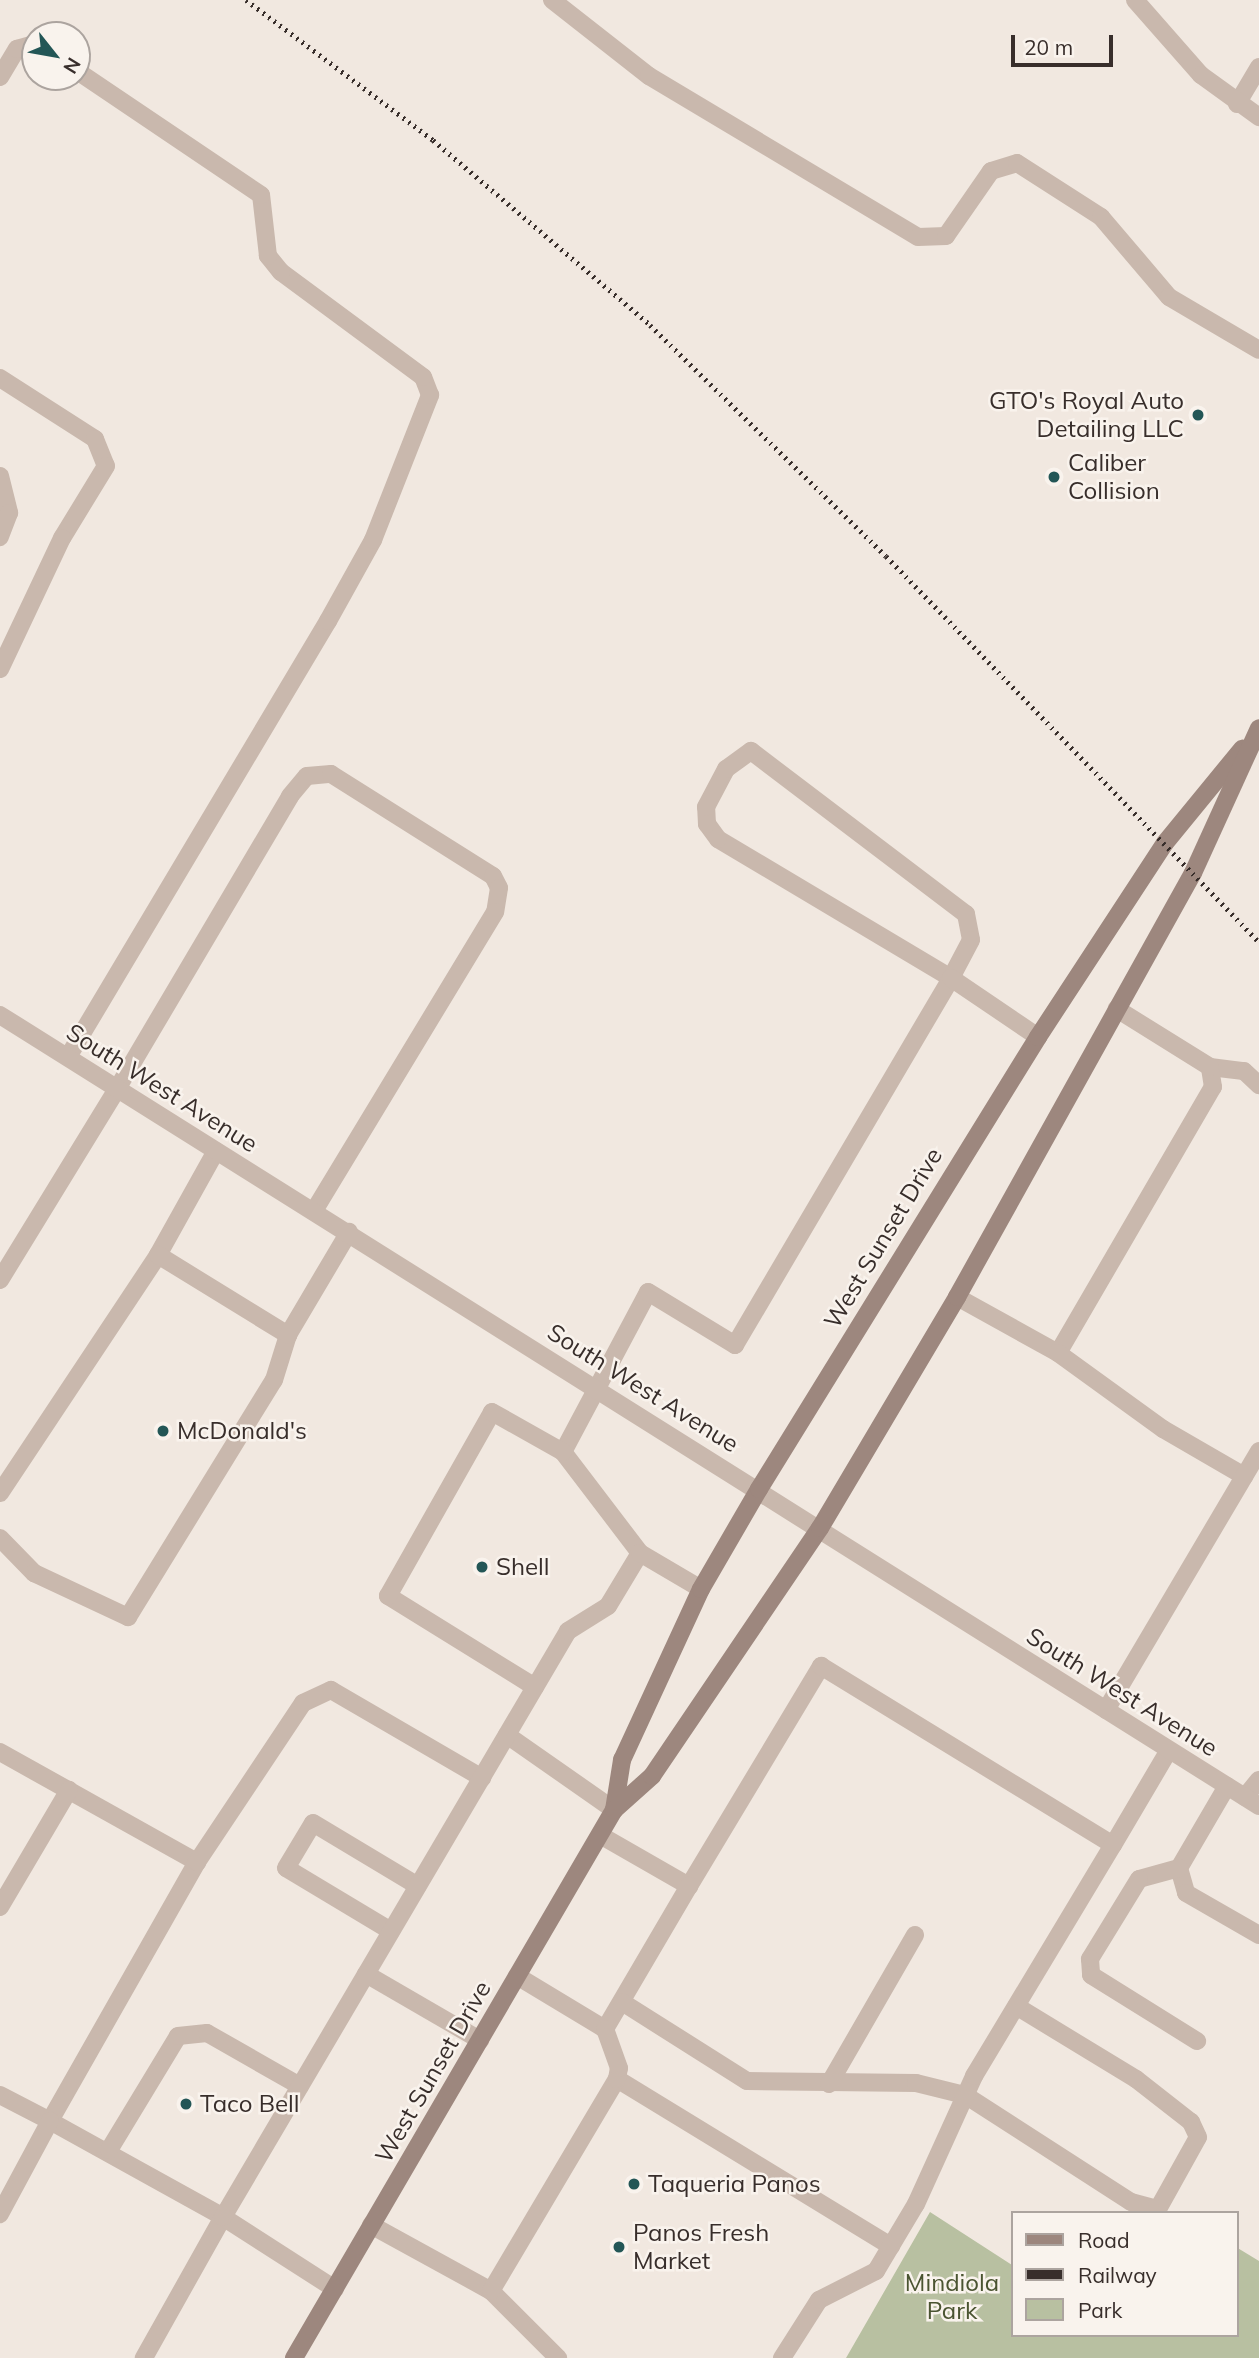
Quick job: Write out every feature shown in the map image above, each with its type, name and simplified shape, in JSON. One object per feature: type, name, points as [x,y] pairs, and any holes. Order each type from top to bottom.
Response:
[{"type":"main road","name":"West Sunset Drive","points":[[294,2358],[614,1810],[652,1776],[820,1528],[957,1297],[1193,873],[1259,728]]},
{"type":"main road","name":"West Sunset Drive","points":[[614,1810],[622,1760],[701,1589],[759,1489],[1038,1037],[1165,843],[1259,728]]},
{"type":"street","points":[[552,0],[649,76],[918,237],[946,236],[991,171],[1017,163],[1101,217],[1169,297],[1259,350]]},
{"type":"street","points":[[1135,0],[1201,75],[1237,104],[1259,117]]},
{"type":"street","points":[[0,77],[17,49],[21,48]]},
{"type":"street","points":[[1237,104],[1259,67]]},
{"type":"street","points":[[68,1057],[373,540],[430,395],[423,377],[281,272],[268,257],[261,195],[91,80]]},
{"type":"street","points":[[0,378],[95,439],[106,466],[62,538],[0,668]]},
{"type":"street","points":[[0,476],[9,513],[0,537]]},
{"type":"street","points":[[563,1452],[600,1391],[617,1343],[648,1292],[735,1345],[951,978],[971,940],[966,915],[751,751],[726,769],[706,807],[707,824],[718,839],[951,978],[1038,1037]]},
{"type":"street","points":[[0,1280],[290,796],[307,776],[331,774],[492,876],[499,888],[495,912],[314,1211]]},
{"type":"street","points":[[1117,1009],[1210,1066],[1244,1071],[1259,1085]]},
{"type":"street","name":"South West Avenue","points":[[0,1015],[759,1489],[1252,1802]]},
{"type":"street","points":[[1058,1353],[1213,1087],[1210,1066]]},
{"type":"street","points":[[0,1493],[158,1255],[216,1151]]},
{"type":"street","points":[[0,1538],[34,1573],[128,1617],[274,1380],[288,1335],[349,1232]]},
{"type":"street","points":[[158,1255],[288,1335]]},
{"type":"street","points":[[957,1297],[1058,1353],[1163,1429],[1244,1476]]},
{"type":"street","points":[[536,1687],[388,1596],[492,1412],[563,1452],[640,1553],[701,1589]]},
{"type":"street","points":[[1106,1710],[1259,1451]]},
{"type":"street","points":[[144,2358],[223,2217],[568,1631],[608,1606],[640,1553]]},
{"type":"street","points":[[606,2029],[821,1666],[1112,1845]]},
{"type":"street","points":[[0,2214],[50,2120],[197,1862],[303,1703],[331,1690],[482,1778]]},
{"type":"street","points":[[507,1735],[614,1810]]},
{"type":"street","points":[[782,2358],[818,2300],[870,2276],[891,2246],[965,2095],[1169,1750]]},
{"type":"street","points":[[0,1752],[197,1862]]},
{"type":"street","points":[[1252,1802],[1259,1780]]},
{"type":"street","points":[[1197,2041],[1091,1975],[1090,1959],[1139,1878],[1178,1868],[1227,1786]]},
{"type":"street","points":[[0,1907],[69,1790]]},
{"type":"street","points":[[391,1931],[286,1868],[313,1824],[418,1886]]},
{"type":"street","points":[[600,1835],[690,1886]]},
{"type":"street","points":[[1178,1868],[1186,1894],[1259,1935]]},
{"type":"street","points":[[829,2084],[915,1935]]},
{"type":"street","points":[[366,1974],[480,2039]]},
{"type":"street","points":[[491,2291],[617,2079],[620,2068],[606,2029],[517,1976]]},
{"type":"street","points":[[622,2002],[747,2081],[916,2083],[965,2095],[1131,2202],[1158,2209],[1198,2137],[1191,2122],[1136,2079],[1016,2006]]},
{"type":"street","points":[[109,2150],[178,2035],[207,2032],[300,2086]]},
{"type":"street","points":[[617,2079],[891,2246]]},
{"type":"street","points":[[0,2095],[109,2150],[223,2217],[335,2288]]},
{"type":"street","points":[[372,2225],[491,2291],[558,2358]]},
{"type":"green space","name":"Mindiola Park","points":[[930,2212],[1010,2264],[1010,2337],[1238,2337],[1238,2248],[1259,2261],[1259,2358],[846,2358]]},
{"type":"railway","points":[[246,0],[433,140],[650,325],[886,556],[1259,942]]},
{"type":"place","name":"GTO's Royal Auto Detailing LLC","points":[[1198,415]]},
{"type":"place","name":"Caliber Collision","points":[[1054,477]]},
{"type":"place","name":"McDonald's","points":[[163,1431]]},
{"type":"place","name":"Shell","points":[[482,1567]]},
{"type":"place","name":"Taco Bell","points":[[186,2104]]},
{"type":"place","name":"Taqueria Panos","points":[[634,2184]]},
{"type":"place","name":"Panos Fresh Market","points":[[619,2247]]}]
